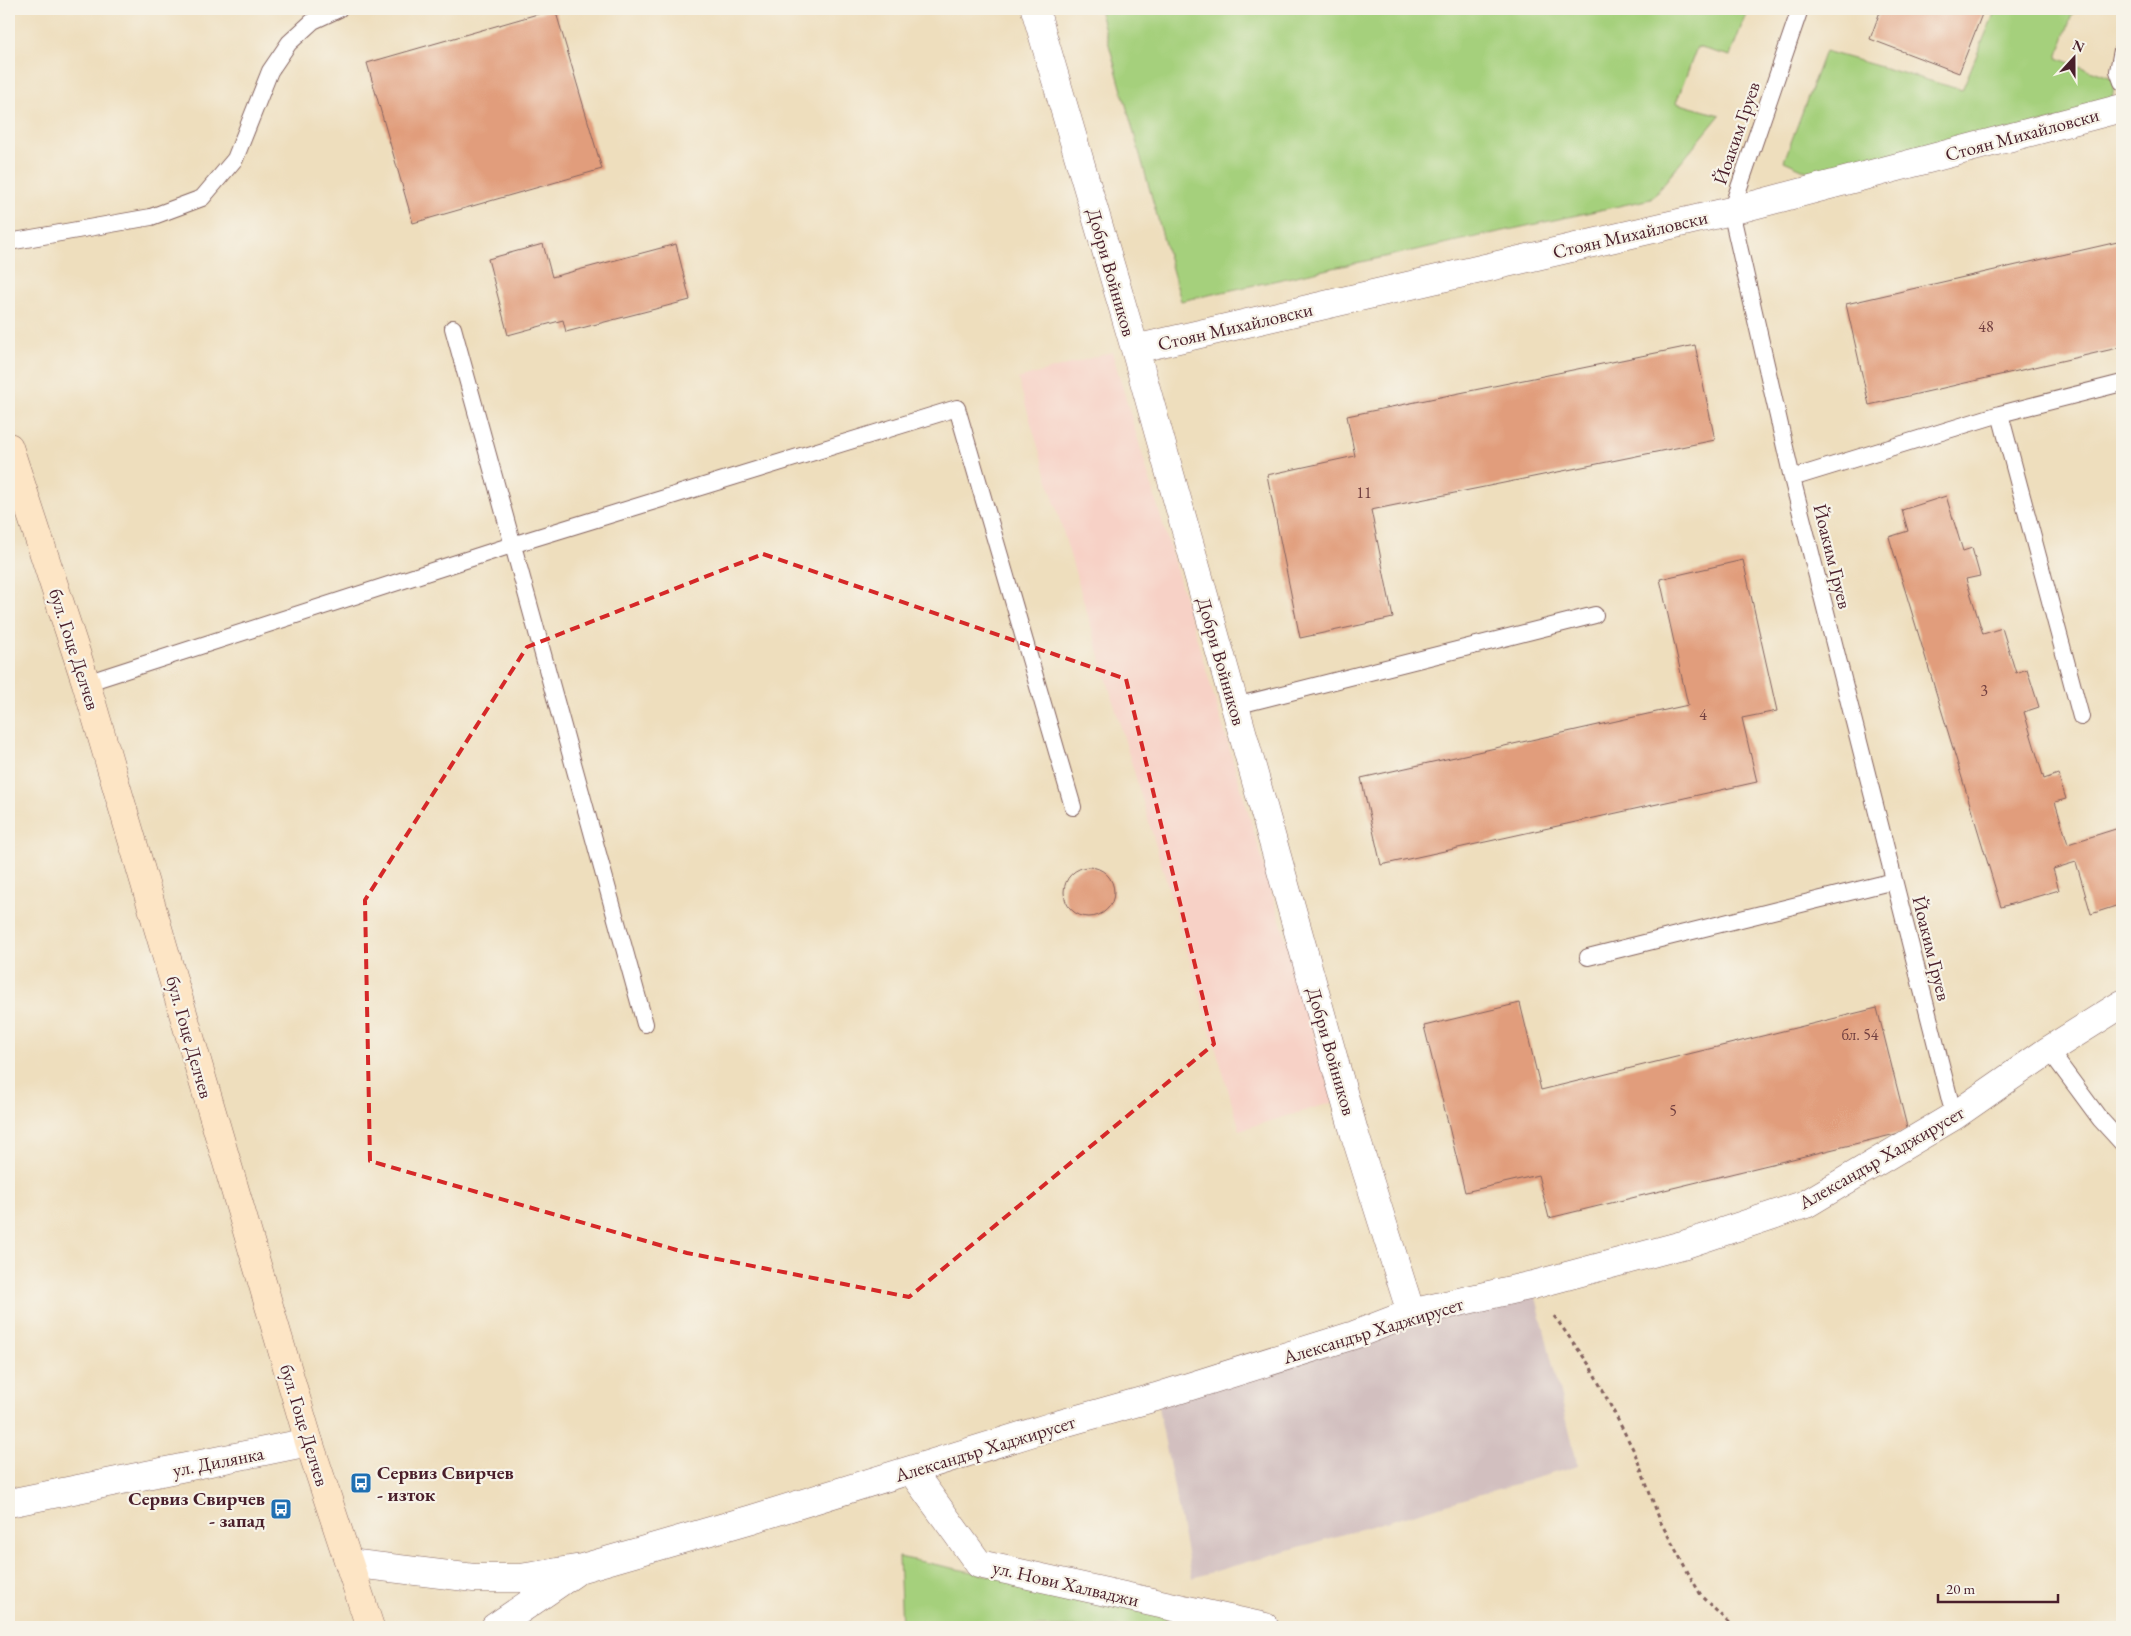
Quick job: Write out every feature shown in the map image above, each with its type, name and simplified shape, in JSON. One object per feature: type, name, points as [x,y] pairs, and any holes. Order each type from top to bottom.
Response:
[{"type":"main road","name":"бул. Гоце Делчев","points":[[9,447],[86,683],[309,1442],[370,1627]]},
{"type":"street","name":"Добри Войников","points":[[1035,9],[1135,349],[1355,1135],[1411,1313]]},
{"type":"street","name":"Стоян Михайловски","points":[[1135,349],[1730,211],[2122,108]]},
{"type":"street","name":"Александър Хаджирусет","points":[[582,1568],[1053,1426],[1166,1394],[1354,1335],[1411,1313],[1532,1285],[1686,1244],[1806,1204],[1954,1116],[2049,1050],[2122,1004]]},
{"type":"street","name":"ул. Дилянка","points":[[9,1504],[309,1442]]},
{"type":"street","name":"ул. Нови Халваджи","points":[[912,1470],[979,1564],[1265,1627]]},
{"type":"street","points":[[349,1563],[474,1578],[520,1578],[582,1568]]},
{"type":"street","points":[[495,1627],[582,1568]]},
{"type":"lane","points":[[9,242],[151,218],[202,198],[235,159],[270,71],[289,43],[313,21],[339,9]]},
{"type":"lane","name":"Йоаким Груев","points":[[1800,9],[1730,211],[1792,478],[1954,1116]]},
{"type":"lane","points":[[2122,50],[2118,71],[2122,82]]},
{"type":"lane","points":[[454,328],[645,1024]]},
{"type":"lane","points":[[1792,478],[2000,414],[2122,382]]},
{"type":"lane","points":[[86,683],[512,545],[957,408],[1073,807]]},
{"type":"lane","points":[[2000,414],[2081,717]]},
{"type":"lane","points":[[1235,706],[1595,615]]},
{"type":"lane","points":[[1588,957],[1894,881]]},
{"type":"lane","points":[[2049,1050],[2100,1118],[2122,1143]]},
{"type":"path","points":[[1532,1285],[1590,1366],[1634,1451],[1661,1523],[1702,1598],[1733,1627]]},
{"type":"highlighted area","points":[[763,554],[1126,679],[1214,1044],[909,1297],[687,1253],[370,1161],[365,900],[527,647]]},
{"type":"shaded area","points":[[1112,352],[1334,1102],[1240,1130],[1018,379]]},
{"type":"shaded area","points":[[1533,1285],[1578,1466],[1192,1578],[1156,1397]]},
{"type":"green space","points":[[1099,9],[1748,9],[1730,56],[1697,47],[1676,103],[1720,115],[1651,199],[1181,301]]},
{"type":"green space","points":[[1996,9],[2074,9],[2057,58],[2115,79],[2111,108],[1811,173],[1784,161],[1825,51],[1962,90]]},
{"type":"green space","points":[[899,1557],[1238,1627],[902,1627]]},
{"type":"building","points":[[555,9],[602,169],[413,223],[367,63]]},
{"type":"building","points":[[1881,9],[1984,9],[1959,73],[1870,39]]},
{"type":"building","points":[[2122,241],[2122,347],[1869,405],[1846,304]]},
{"type":"building","points":[[543,244],[552,277],[676,244],[690,300],[566,332],[563,320],[508,335],[488,259]]},
{"type":"building","points":[[1695,345],[1715,440],[1371,510],[1393,618],[1300,638],[1267,475],[1355,456],[1347,416]]},
{"type":"building","points":[[1946,496],[1963,551],[1972,548],[1980,576],[1966,579],[1983,634],[2002,628],[2016,673],[2027,669],[2039,707],[2024,712],[2044,779],[2058,774],[2066,799],[2055,802],[2068,844],[2122,827],[2122,904],[2091,914],[2076,862],[2053,869],[2059,890],[2001,907],[1889,537],[1908,531],[1902,510]]},
{"type":"building","points":[[1743,560],[1777,711],[1742,718],[1757,782],[1381,865],[1361,778],[1688,705],[1660,579]]},
{"type":"building","points":[[1089,867],[1099,869],[1107,874],[1112,882],[1114,892],[1112,902],[1107,910],[1099,915],[1089,917],[1079,915],[1071,910],[1066,902],[1064,892],[1066,882],[1071,874],[1079,869]]},
{"type":"building","points":[[1520,1003],[1541,1090],[1877,1008],[1908,1131],[1549,1218],[1538,1175],[1465,1192],[1424,1026]]},
{"type":"place","name":"Сервиз Свирчев - изток","points":[[361,1483]]},
{"type":"place","name":"Сервиз Свирчев - запад","points":[[281,1509]]}]
